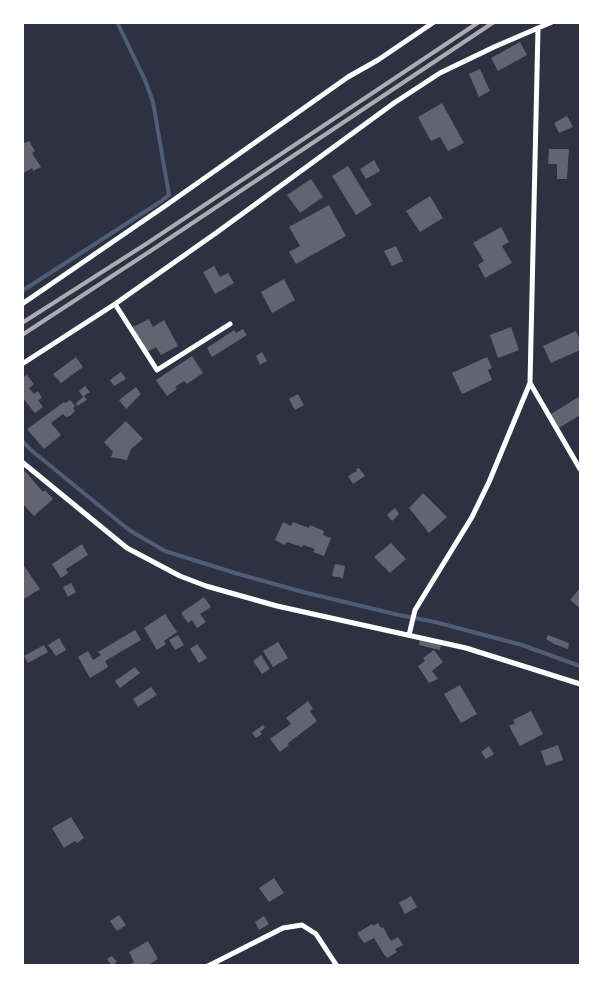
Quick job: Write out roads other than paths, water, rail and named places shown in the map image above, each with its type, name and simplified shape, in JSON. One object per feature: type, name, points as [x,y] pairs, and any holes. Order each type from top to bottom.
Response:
[{"type":"street","points":[[22,304],[348,77],[378,60],[434,22]]},
{"type":"street","points":[[22,364],[115,304],[216,234],[394,104],[440,74],[552,22]]},
{"type":"street","points":[[409,635],[415,610],[476,508],[489,482],[530,384],[538,28]]},
{"type":"street","points":[[115,304],[157,370],[230,324]]},
{"type":"street","points":[[530,384],[580,469]]},
{"type":"street","points":[[22,462],[127,548],[180,576],[206,586],[276,606],[466,648],[580,684]]},
{"type":"street","points":[[208,966],[283,928],[302,925],[316,934],[337,966]]},
{"type":"waterway","points":[[22,291],[169,195],[153,102],[145,80],[117,22]]},
{"type":"waterway","points":[[22,441],[129,530],[165,551],[303,592],[435,622],[522,645],[580,666]]},
{"type":"railway","points":[[22,323],[146,244],[479,22]]},
{"type":"railway","points":[[22,335],[494,22]]}]
